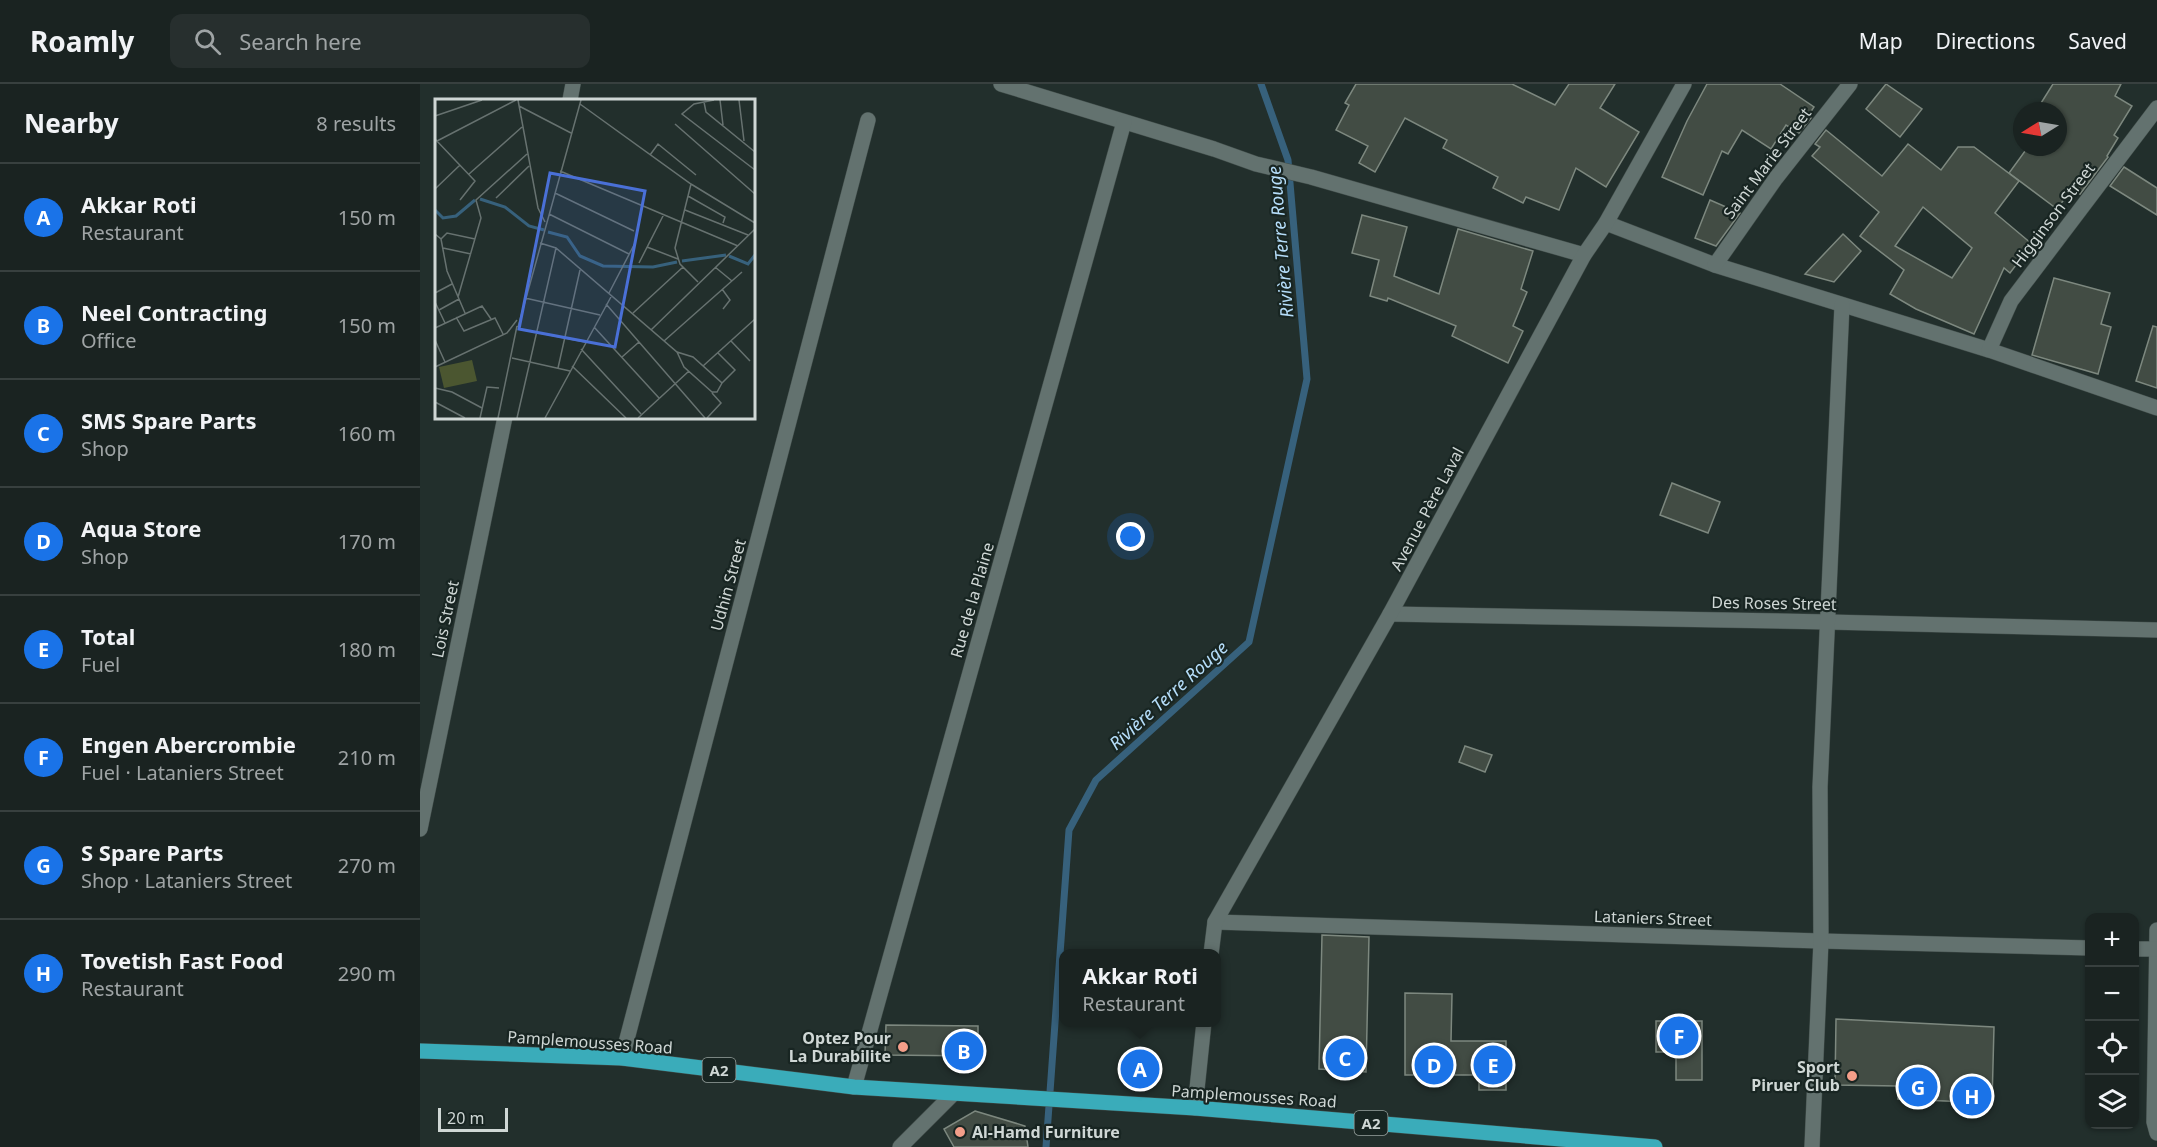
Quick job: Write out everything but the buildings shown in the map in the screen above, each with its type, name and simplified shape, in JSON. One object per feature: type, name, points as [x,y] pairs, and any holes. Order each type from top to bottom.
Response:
[{"type":"main road","name":"Pamplemousses Road","points":[[420,1051],[622,1058],[854,1087],[1195,1108],[1654,1147]]},
{"type":"street","points":[[570,99],[573,84]]},
{"type":"street","points":[[1001,84],[1256,164],[1311,177],[1584,255]]},
{"type":"street","name":"Avenue Père Laval","points":[[1212,949],[1215,922],[1390,614],[1584,255],[1605,223],[1684,84]]},
{"type":"street","name":"Saint Marie Street","points":[[1715,265],[1776,178],[1850,84]]},
{"type":"street","name":"Higginson Street","points":[[1989,350],[2011,301],[2157,108]]},
{"type":"street","name":"Udhin Street","points":[[622,1058],[868,120]]},
{"type":"street","name":"Rue de la Plaine","points":[[854,1087],[1124,122]]},
{"type":"street","points":[[1605,223],[1715,265],[1989,350],[2157,408]]},
{"type":"street","points":[[1812,1147],[1821,941],[1820,788],[1842,305]]},
{"type":"street","name":"Lois Street","points":[[420,829],[505,418]]},
{"type":"street","name":"Des Roses Street","points":[[1390,614],[2157,630]]},
{"type":"street","name":"Lataniers Street","points":[[1215,922],[2085,948]]},
{"type":"street","points":[[2157,930],[2154,1122],[2157,1133]]},
{"type":"street","points":[[2139,949],[2157,949]]},
{"type":"street","points":[[1195,1108],[1204,1027]]},
{"type":"street","points":[[900,1147],[953,1094]]},
{"type":"waterway","name":"Rivière Terre Rouge","points":[[1060,949],[1069,830],[1096,780],[1249,642],[1307,379],[1288,160],[1261,84]]},
{"type":"waterway","name":"Rivière Terre Rouge","points":[[1046,1147],[1059,968]]},
{"type":"place","name":"Engen Abercrombie","points":[[1679,1036]]},
{"type":"place","name":"Optez Pour La Durabilite","points":[[903,1047]]},
{"type":"place","name":"Neel Contracting","points":[[964,1051]]},
{"type":"place","name":"SMS Spare Parts","points":[[1345,1058]]},
{"type":"place","name":"Aqua Store","points":[[1434,1065]]},
{"type":"place","name":"Total","points":[[1493,1065]]},
{"type":"place","name":"Akkar Roti","points":[[1140,1069]]},
{"type":"place","name":"Sport Piruer Club","points":[[1852,1076]]},
{"type":"place","name":"S Spare Parts","points":[[1918,1087]]},
{"type":"place","name":"Tovetish Fast Food","points":[[1972,1096]]},
{"type":"place","name":"Al-Hamd Furniture","points":[[960,1132]]}]
